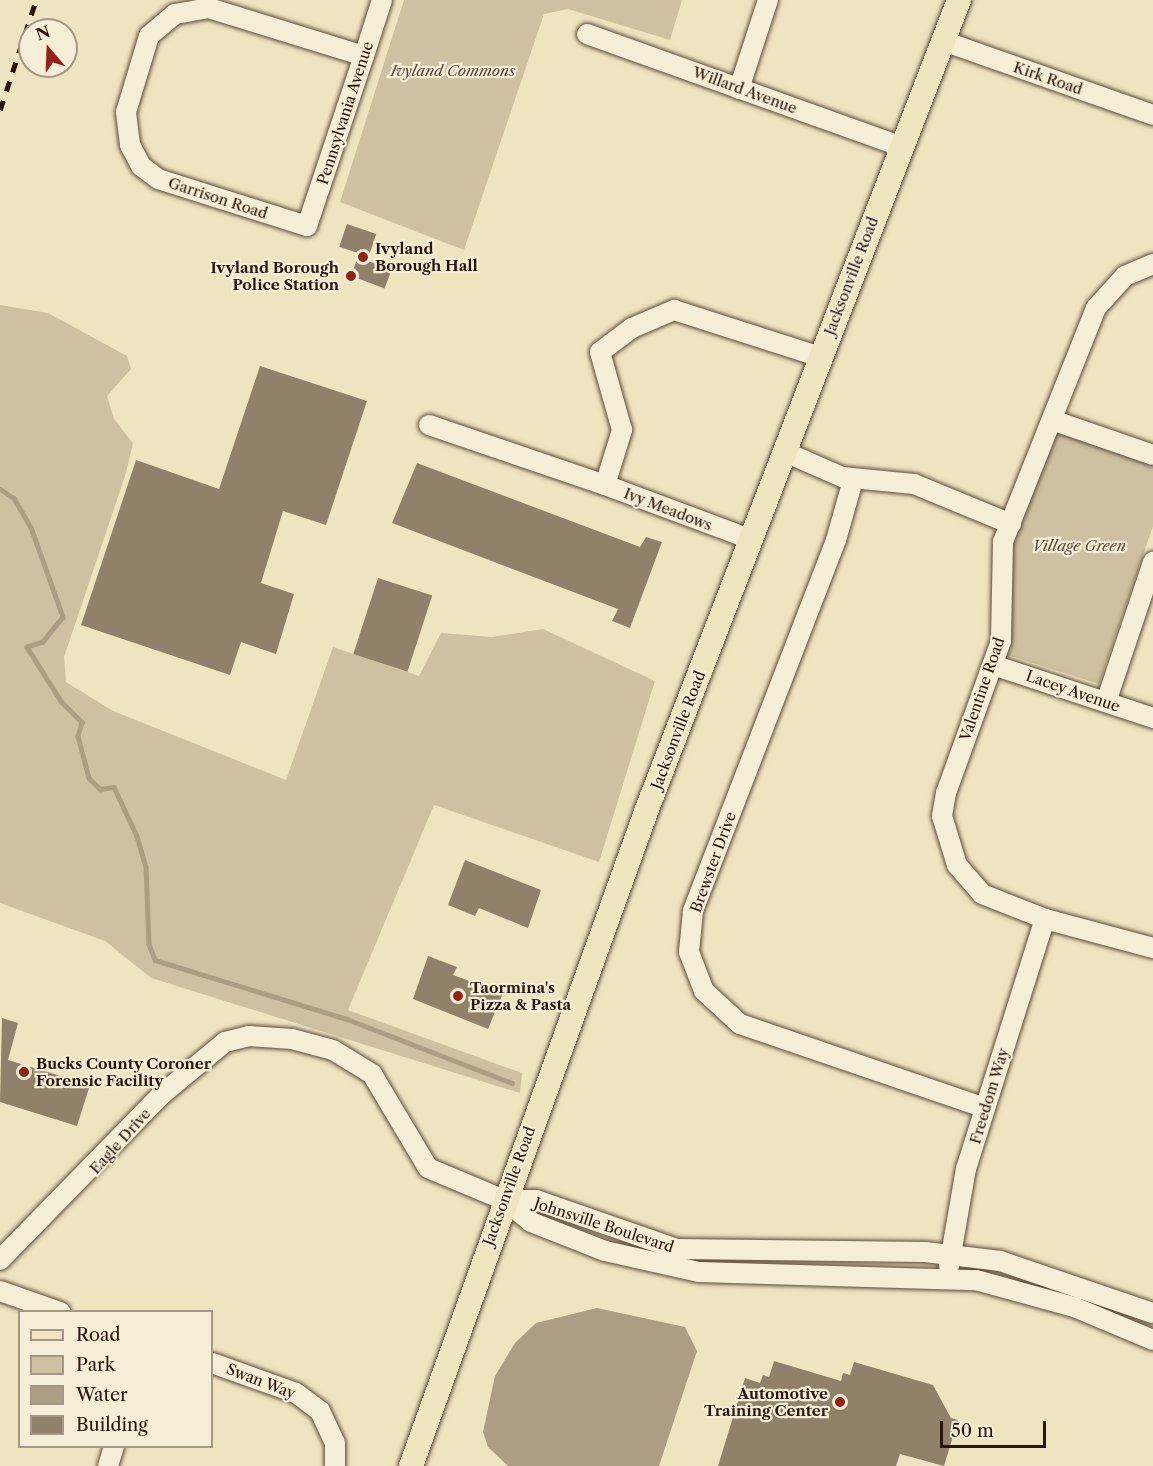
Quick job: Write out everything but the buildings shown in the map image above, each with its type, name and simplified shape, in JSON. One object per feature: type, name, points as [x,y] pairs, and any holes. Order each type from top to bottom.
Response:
[{"type":"main road","name":"Jacksonville Road","points":[[411,1466],[504,1200],[750,539],[959,0]]},
{"type":"street","name":"Pennsylvania Avenue","points":[[307,226],[382,0]]},
{"type":"street","points":[[740,88],[768,0]]},
{"type":"street","name":"Garrison Road","points":[[307,226],[176,185],[141,166],[125,124],[149,36],[174,14],[209,8],[364,56]]},
{"type":"street","name":"Willard Avenue","points":[[587,34],[902,147]]},
{"type":"street","name":"Kirk Road","points":[[943,42],[1153,115]]},
{"type":"street","name":"Valentine Road","points":[[1153,264],[1125,276],[1103,295],[1003,542],[1001,641],[946,793],[945,835],[972,886],[993,900],[1045,919],[1153,948]]},
{"type":"street","name":"Ivy Meadows","points":[[750,539],[605,485],[622,430],[600,352],[632,328],[674,310],[820,357]]},
{"type":"street","points":[[1052,420],[1153,454]]},
{"type":"street","points":[[429,425],[605,485]]},
{"type":"street","points":[[785,452],[853,480],[914,484],[1011,524]]},
{"type":"street","name":"Brewster Drive","points":[[853,480],[836,540],[693,912],[689,952],[704,991],[740,1024],[985,1108]]},
{"type":"street","points":[[1106,702],[1153,562]]},
{"type":"street","name":"Lacey Avenue","points":[[993,664],[1153,718]]},
{"type":"street","name":"Freedom Way","points":[[948,1277],[966,1169],[1045,919]]},
{"type":"street","name":"Eagle Drive","points":[[0,1260],[161,1095],[225,1042],[249,1036],[333,1050],[372,1074],[428,1168],[504,1200]]},
{"type":"street","name":"Johnsville Boulevard","points":[[504,1200],[536,1200],[677,1249],[951,1254],[1027,1268],[1153,1313]]},
{"type":"street","name":"Johnsville Boulevard","points":[[504,1200],[531,1222],[652,1264],[731,1275],[948,1277],[1022,1291],[1153,1340]]},
{"type":"street","points":[[0,1292],[57,1310]]},
{"type":"street","name":"Swan Way","points":[[213,1363],[296,1393],[320,1411],[335,1443],[334,1466]]},
{"type":"street","points":[[108,1466],[113,1448]]},
{"type":"green space","name":"Ivyland Commons","points":[[404,0],[682,0],[670,40],[568,9],[544,14],[464,250],[340,202]]},
{"type":"green space","points":[[0,305],[48,313],[127,356],[131,369],[107,396],[114,419],[133,443],[126,473],[64,657],[66,682],[113,711],[286,780],[333,647],[419,676],[441,633],[492,637],[543,629],[655,681],[599,862],[434,805],[348,1010],[522,1073],[520,1093],[151,978],[105,941],[0,903]]},
{"type":"green space","name":"Village Green","points":[[1058,430],[1153,464],[1153,526],[1099,684],[1007,655],[1011,545]]},
{"type":"water","points":[[597,1308],[685,1327],[697,1351],[659,1466],[508,1466],[488,1447],[483,1432],[495,1376],[515,1343],[536,1323]]},
{"type":"waterway","points":[[0,489],[14,498],[31,527],[63,617],[43,642],[27,647],[61,701],[82,722],[78,736],[89,778],[100,789],[114,787],[137,836],[146,867],[149,944],[155,960],[347,1019],[512,1083]]},
{"type":"railway","points":[[0,110],[36,0]]},
{"type":"place","name":"Ivyland Borough Hall","points":[[363,257]]},
{"type":"place","name":"Ivyland Borough Police Station","points":[[351,276]]},
{"type":"place","name":"Taormina's Pizza & Pasta","points":[[458,996]]},
{"type":"place","name":"Bucks County Coroner Forensic Facility","points":[[24,1072]]},
{"type":"place","name":"Automotive Training Center","points":[[840,1402]]}]
